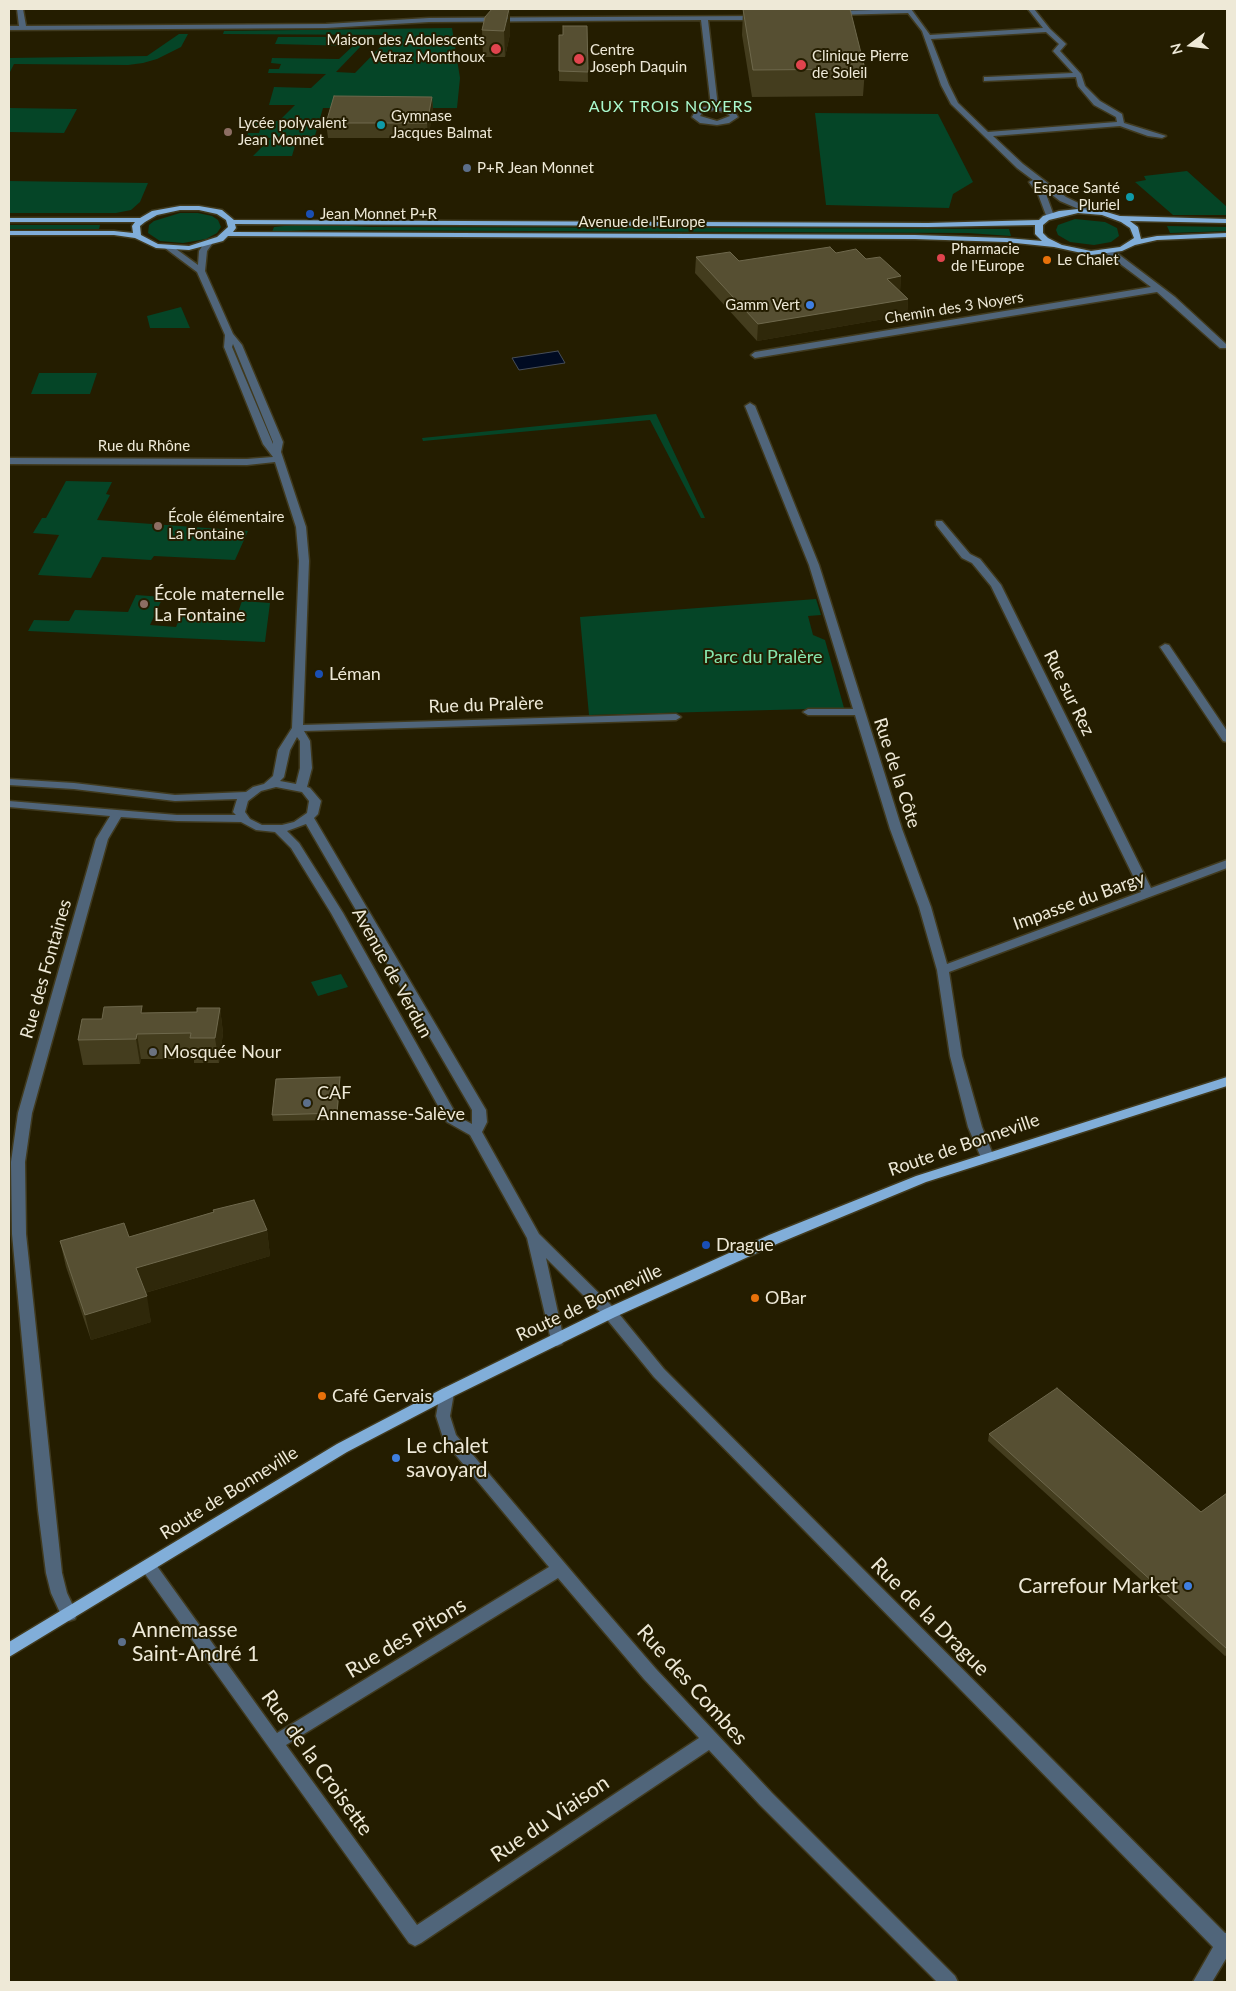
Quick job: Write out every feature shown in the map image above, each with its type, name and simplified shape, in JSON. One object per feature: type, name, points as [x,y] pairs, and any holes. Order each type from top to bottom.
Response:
[{"type":"main road","points":[[9,220],[142,220],[161,211],[192,208],[218,212],[232,222],[229,234],[208,244],[189,248],[168,248],[151,244],[137,236],[114,233],[9,233]]},
{"type":"main road","points":[[1055,245],[1039,234],[1038,227],[1041,222],[1050,216],[1067,212],[1090,212],[1119,218],[1227,222]]},
{"type":"main road","points":[[1119,218],[1136,230],[1138,238],[1134,243]]},
{"type":"main road","points":[[137,236],[135,230],[142,220]]},
{"type":"main road","name":"Avenue de l'Europe","points":[[232,222],[928,225],[1041,222]]},
{"type":"main road","name":"Avenue de l'Europe","points":[[229,234],[915,237],[1006,240],[1055,245],[1078,252],[1110,252]]},
{"type":"main road","points":[[1110,252],[1134,243],[1157,238],[1227,235]]},
{"type":"main road","name":"Route de Bonneville","points":[[9,1650],[148,1567],[283,1482],[362,1437],[610,1313],[842,1210],[936,1173],[1227,1081]]},
{"type":"street","points":[[20,9],[22,28]]},
{"type":"street","points":[[1031,9],[1048,30],[1063,44],[1056,51],[1079,75],[1082,86],[1097,103],[1119,116],[1121,124]]},
{"type":"street","points":[[827,13],[909,10],[928,37],[951,98],[1020,166],[1063,199],[1090,212]]},
{"type":"street","points":[[9,28],[326,26],[431,17],[704,19],[770,17]]},
{"type":"street","points":[[704,19],[715,108]]},
{"type":"street","points":[[928,37],[1048,30]]},
{"type":"street","points":[[986,79],[1079,75]]},
{"type":"street","points":[[987,134],[1121,124],[1148,134],[1162,136]]},
{"type":"street","points":[[1020,166],[1042,194],[1050,216]]},
{"type":"street","points":[[9,782],[74,786],[175,798],[225,797],[247,794],[269,785],[278,777],[284,750],[297,728],[304,561],[301,526],[278,455],[268,444],[236,368],[228,347],[229,335],[201,271],[203,251],[208,244]]},
{"type":"street","points":[[168,248],[201,271]]},
{"type":"street","points":[[1110,252],[1192,316],[1223,346]]},
{"type":"street","name":"Chemin des 3 Noyers","points":[[755,355],[1157,289]]},
{"type":"street","name":"Rue de la Côte","points":[[750,406],[814,565],[896,829],[925,906],[942,970],[956,1056],[975,1126],[987,1156]]},
{"type":"street","name":"Rue du Rhône","points":[[9,461],[247,462],[278,455]]},
{"type":"street","name":"Rue sur Rez","points":[[939,523],[966,556],[976,561],[996,585],[1148,894]]},
{"type":"street","points":[[1165,647],[1227,739]]},
{"type":"street","points":[[808,712],[860,712]]},
{"type":"street","name":"Rue du Pralère","points":[[297,728],[676,716]]},
{"type":"street","points":[[297,728],[305,742],[306,768],[301,788]]},
{"type":"street","points":[[9,804],[177,818],[243,819],[256,827],[278,829],[295,825],[308,818],[314,810],[315,801],[310,794],[301,788],[290,784],[269,785]]},
{"type":"street","points":[[243,819],[239,807],[247,794]]},
{"type":"street","name":"Rue des Fontaines","points":[[70,1614],[59,1593],[54,1573],[14,1235],[18,1162],[25,1113],[102,839],[118,812]]},
{"type":"street","name":"Avenue de Verdun","points":[[278,829],[295,846],[337,913],[452,1119],[475,1132],[480,1122],[480,1110],[308,818]]},
{"type":"street","name":"Impasse du Bargy","points":[[942,970],[1227,864]]},
{"type":"street","points":[[475,1132],[534,1238],[610,1313]]},
{"type":"street","points":[[534,1238],[557,1340]]},
{"type":"street","name":"Rue de la Drague","points":[[610,1313],[659,1373],[1226,1944]]},
{"type":"street","name":"Rue des Combes","points":[[447,1393],[442,1416],[449,1436],[559,1569],[710,1740],[766,1799],[949,1982]]},
{"type":"street","name":"Rue de la Croisette","points":[[148,1567],[415,1937]]},
{"type":"street","name":"Rue des Pitons","points":[[275,1743],[559,1569]]},
{"type":"street","name":"Rue du Viaison","points":[[415,1937],[710,1740]]},
{"type":"street","points":[[1202,1982],[1226,1944]]},
{"type":"green space","points":[[452,28],[460,78],[457,108],[323,108],[314,139],[297,139],[292,156],[253,156],[271,138],[247,137],[248,133],[259,133],[261,126],[251,126],[252,121],[279,121],[295,105],[269,105],[274,87],[311,88],[326,74],[268,73],[269,69],[279,69],[281,64],[271,63],[272,58],[339,59],[353,46],[275,44],[278,37],[342,37],[357,40],[362,45],[336,72],[355,73],[392,35],[223,34],[224,31]]},
{"type":"green space","points":[[179,34],[188,34],[181,47],[157,59],[143,63],[128,65],[14,64],[9,74],[9,58],[147,56]]},
{"type":"green space","points":[[9,108],[77,109],[64,133],[9,132]]},
{"type":"green space","points":[[815,113],[938,114],[973,182],[953,194],[949,208],[826,205]]},
{"type":"green space","points":[[1187,171],[1227,207],[1227,215],[1173,215],[1135,182],[1146,180],[1144,176]]},
{"type":"green space","points":[[9,181],[148,183],[140,202],[131,210],[116,213],[9,213]]},
{"type":"green space","points":[[180,213],[198,213],[212,216],[218,220],[221,227],[217,233],[206,239],[183,243],[160,241],[148,233],[149,225],[154,221]]},
{"type":"green space","points":[[1075,219],[1105,222],[1117,228],[1119,236],[1111,242],[1094,245],[1070,242],[1058,235],[1056,230],[1058,225]]},
{"type":"green space","points":[[304,224],[372,227],[1009,229],[1011,236],[968,233],[310,230],[272,232],[274,227]]},
{"type":"green space","points":[[9,225],[100,225],[99,229],[9,229]]},
{"type":"green space","points":[[1167,226],[1227,227],[1227,231],[1170,233]]},
{"type":"green space","points":[[181,307],[190,328],[150,328],[147,316]]},
{"type":"green space","points":[[39,373],[97,373],[90,394],[31,394]]},
{"type":"green space","points":[[656,414],[705,518],[701,518],[650,420],[423,441],[422,438]]},
{"type":"green space","points":[[66,481],[112,482],[106,494],[110,495],[97,520],[248,531],[235,560],[154,556],[151,560],[102,557],[91,578],[38,575],[59,535],[33,533],[42,518],[46,518]]},
{"type":"green space","points":[[136,595],[163,597],[150,625],[176,627],[181,615],[236,618],[242,601],[270,603],[265,642],[28,631],[34,620],[69,621],[75,610],[128,612]]},
{"type":"green space","name":"Parc du Pralère","points":[[816,599],[821,615],[808,616],[813,635],[825,640],[844,708],[589,715],[580,617]]},
{"type":"green space","points":[[341,974],[348,987],[318,996],[311,982]]},
{"type":"water","points":[[558,351],[565,363],[519,370],[512,358]]},
{"type":"building","points":[[492,9],[509,9],[504,31],[482,30],[485,17]]},
{"type":"building","points":[[743,9],[850,9],[865,69],[753,70]]},
{"type":"building","name":"Centre Joseph Daquin","points":[[563,26],[587,26],[588,72],[559,71],[559,35],[563,35]]},
{"type":"building","points":[[334,96],[432,97],[427,123],[326,123]]},
{"type":"building","name":"Gamm Vert","points":[[830,247],[836,253],[856,249],[866,259],[880,257],[901,276],[887,279],[908,299],[758,324],[696,257],[730,252],[739,261]]},
{"type":"building","points":[[142,1006],[141,1013],[197,1012],[197,1008],[220,1008],[215,1038],[190,1038],[191,1033],[137,1034],[136,1039],[78,1040],[82,1019],[102,1019],[104,1007]]},
{"type":"building","name":"CAF Annemasse-Salève","points":[[340,1077],[337,1113],[272,1115],[276,1079]]},
{"type":"building","points":[[254,1200],[267,1230],[136,1268],[147,1296],[85,1315],[60,1241],[124,1223],[129,1237],[214,1212],[213,1210]]},
{"type":"building","name":"Carrefour Market","points":[[1057,1388],[1201,1512],[1227,1493],[1227,1649],[989,1434]]},
{"type":"place","name":"Maison des Adolescents Vetraz Monthoux","points":[[496,49]]},
{"type":"place","name":"Centre Joseph Daquin","points":[[579,59]]},
{"type":"place","name":"Clinique Pierre de Soleil","points":[[801,65]]},
{"type":"place","name":"Gymnase Jacques Balmat","points":[[381,125]]},
{"type":"place","name":"Lycée polyvalent Jean Monnet","points":[[228,132]]},
{"type":"place","name":"P+R Jean Monnet","points":[[467,168]]},
{"type":"place","name":"Espace Santé Pluriel","points":[[1130,197]]},
{"type":"place","name":"Jean Monnet P+R","points":[[310,214]]},
{"type":"place","name":"Pharmacie de l'Europe","points":[[941,258]]},
{"type":"place","name":"Le Chalet","points":[[1047,260]]},
{"type":"place","name":"Gamm Vert","points":[[810,305]]},
{"type":"place","name":"École élémentaire La Fontaine","points":[[158,526]]},
{"type":"place","name":"École maternelle La Fontaine","points":[[144,604]]},
{"type":"place","name":"Léman","points":[[319,674]]},
{"type":"place","name":"Mosquée Nour","points":[[153,1052]]},
{"type":"place","name":"CAF Annemasse-Salève","points":[[307,1103]]},
{"type":"place","name":"Drague","points":[[706,1245]]},
{"type":"place","name":"OBar","points":[[755,1298]]},
{"type":"place","name":"Café Gervais","points":[[322,1396]]},
{"type":"place","name":"Le chalet savoyard","points":[[396,1458]]},
{"type":"place","name":"Carrefour Market","points":[[1188,1586]]},
{"type":"place","name":"Annemasse Saint-André 1","points":[[122,1642]]},
{"type":"district","name":"AUX TROIS NOYERS","points":[[671,107]]}]
